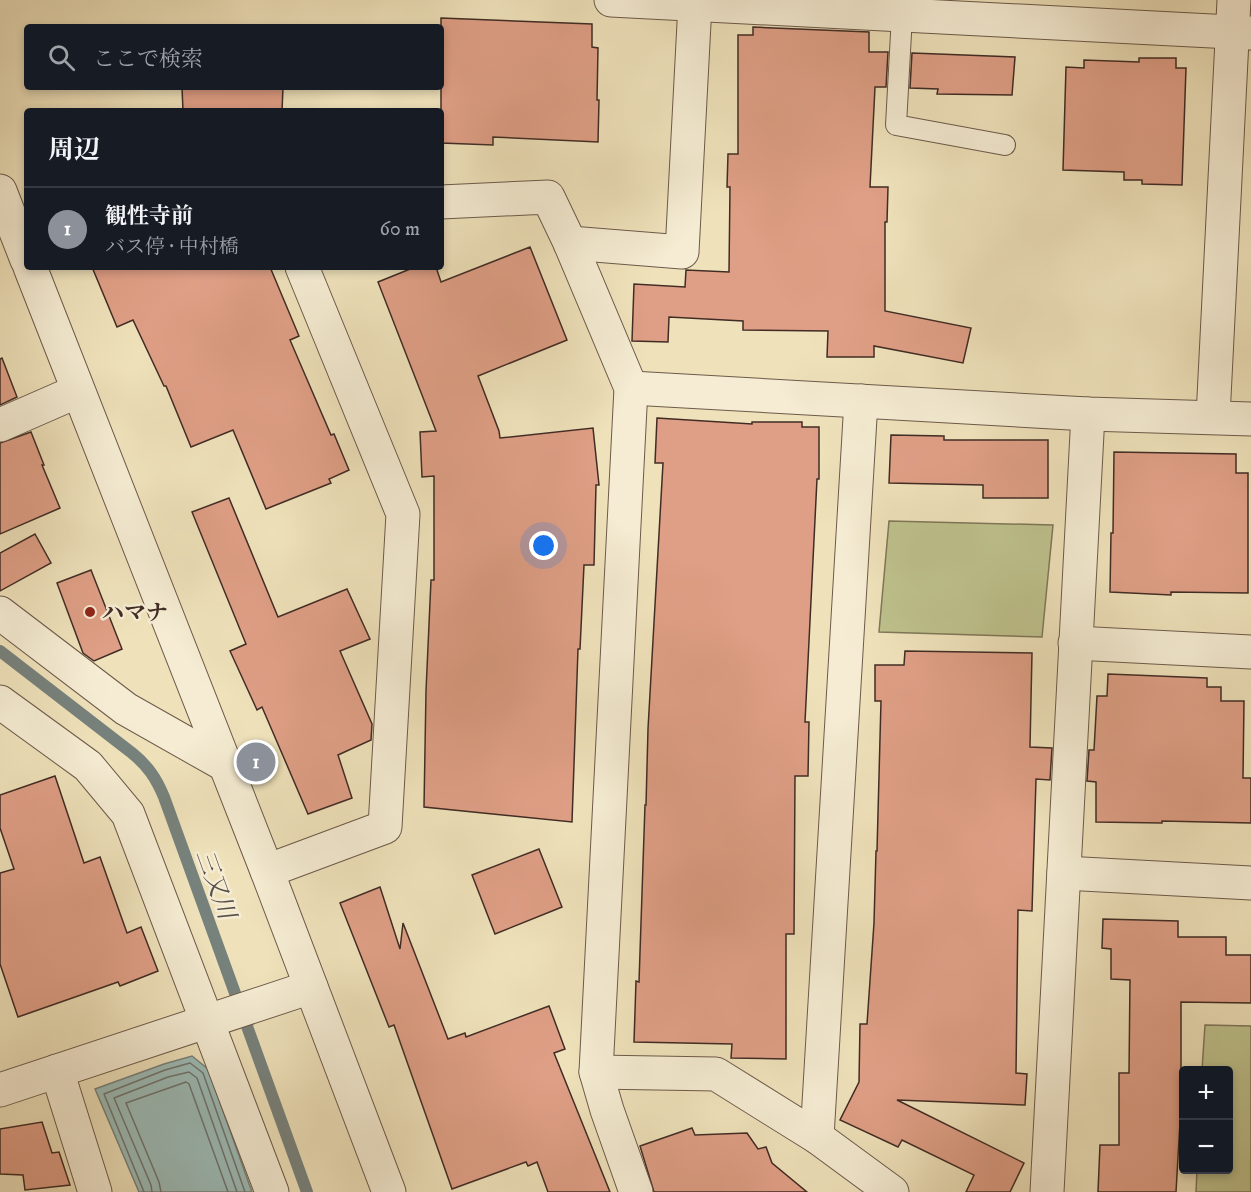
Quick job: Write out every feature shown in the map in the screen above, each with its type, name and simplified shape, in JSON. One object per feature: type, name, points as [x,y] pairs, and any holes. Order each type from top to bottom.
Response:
[{"type":"street","points":[[611,0],[1241,32]]},
{"type":"street","points":[[1213,417],[1241,32],[1234,0]]},
{"type":"street","points":[[570,243],[682,252],[695,4]]},
{"type":"street","points":[[0,191],[21,228],[24,244]]},
{"type":"street","points":[[444,202],[548,197],[570,243],[631,388],[596,1072],[636,1192]]},
{"type":"street","points":[[31,270],[312,987],[389,1192]]},
{"type":"street","points":[[267,872],[385,827],[392,711],[403,514],[303,270]]},
{"type":"street","points":[[631,388],[1088,414],[1251,420]]},
{"type":"street","points":[[0,425],[78,391]]},
{"type":"street","points":[[817,1137],[861,401]]},
{"type":"street","points":[[1047,1192],[1088,414]]},
{"type":"street","points":[[0,613],[126,709],[225,765]]},
{"type":"street","points":[[1075,643],[1251,652]]},
{"type":"street","points":[[0,702],[88,765],[128,814],[216,1019],[272,1192]]},
{"type":"street","points":[[1064,873],[1251,884]]},
{"type":"street","points":[[0,1090],[312,987]]},
{"type":"street","points":[[57,1071],[95,1192]]},
{"type":"street","points":[[596,1072],[716,1074],[817,1137],[892,1192]]},
{"type":"lane","points":[[902,15],[896,125],[1005,145]]},
{"type":"green space","points":[[889,521],[1053,525],[1042,637],[879,632]]},
{"type":"green space","points":[[1205,1025],[1251,1026],[1251,1192],[1196,1192],[1197,1174],[1233,1174],[1233,1066],[1202,1066]]},
{"type":"water","points":[[192,1056],[208,1069],[252,1192],[139,1192],[95,1089]]},
{"type":"building","points":[[441,18],[592,24],[592,47],[598,48],[598,142],[493,137],[493,145],[444,143],[444,108],[441,108],[441,90],[444,90],[444,24],[441,24]]},
{"type":"building","points":[[753,27],[869,32],[869,52],[888,52],[886,87],[875,87],[870,187],[888,187],[887,222],[885,222],[885,311],[971,328],[963,363],[874,346],[874,357],[827,357],[828,331],[743,330],[743,321],[669,317],[668,342],[632,341],[634,284],[685,287],[686,270],[729,272],[728,154],[738,154],[738,35],[753,35]]},
{"type":"building","points":[[912,53],[1015,57],[1012,95],[937,94],[938,89],[910,88]]},
{"type":"building","points":[[1139,58],[1176,58],[1176,68],[1186,68],[1182,185],[1142,184],[1142,180],[1124,180],[1124,172],[1063,170],[1066,67],[1084,68],[1084,60],[1139,62]]},
{"type":"building","points":[[182,90],[283,90],[282,108],[183,108]]},
{"type":"building","points":[[530,247],[567,340],[478,376],[500,438],[593,428],[599,485],[596,485],[594,565],[584,565],[580,649],[578,649],[572,822],[424,807],[426,691],[431,580],[434,580],[434,476],[422,477],[420,432],[436,431],[378,282],[408,270],[437,270],[441,282]]},
{"type":"building","points":[[93,270],[271,270],[299,336],[290,340],[331,435],[334,434],[349,470],[329,479],[331,483],[266,509],[233,430],[191,447],[166,386],[133,320],[117,327]]},
{"type":"building","points":[[2,358],[17,397],[0,405],[0,359]]},
{"type":"building","points":[[657,418],[752,424],[752,422],[802,422],[802,427],[819,427],[819,479],[817,479],[805,722],[809,722],[808,776],[795,776],[794,934],[786,934],[786,1059],[731,1058],[732,1044],[634,1042],[636,981],[639,982],[648,729],[663,463],[655,463]]},
{"type":"building","points":[[31,432],[60,508],[0,534],[0,443]]},
{"type":"building","points":[[891,435],[944,436],[944,440],[1048,440],[1048,498],[983,498],[983,485],[889,483]]},
{"type":"building","points":[[1114,452],[1236,454],[1236,473],[1248,473],[1248,593],[1171,592],[1171,595],[1110,592]]},
{"type":"building","points":[[229,498],[278,617],[347,589],[370,639],[340,651],[372,724],[371,740],[338,755],[352,798],[308,814],[262,707],[257,710],[230,651],[246,644],[192,512]]},
{"type":"building","points":[[35,534],[51,563],[0,591],[0,553]]},
{"type":"building","points":[[91,570],[122,649],[94,661],[83,653],[57,583]]},
{"type":"building","points":[[905,651],[1032,653],[1030,747],[1052,748],[1050,780],[1036,779],[1032,911],[1018,910],[1016,1073],[1027,1074],[1025,1105],[897,1100],[1024,1163],[1010,1192],[966,1192],[974,1175],[902,1140],[898,1147],[840,1120],[859,1082],[860,1024],[867,1024],[874,923],[881,701],[875,701],[875,665],[904,665]]},
{"type":"building","points":[[1108,674],[1207,678],[1207,687],[1221,687],[1221,701],[1244,701],[1243,778],[1251,778],[1251,823],[1096,822],[1096,782],[1087,781],[1089,750],[1094,750],[1097,696],[1107,696]]},
{"type":"building","points":[[55,776],[84,863],[100,857],[127,933],[141,927],[158,971],[120,986],[118,982],[18,1017],[0,964],[0,873],[14,869],[0,828],[0,795]]},
{"type":"building","points":[[539,849],[562,907],[495,934],[472,875]]},
{"type":"building","points":[[380,887],[400,949],[403,923],[448,1039],[465,1033],[466,1037],[549,1006],[565,1049],[554,1053],[610,1192],[548,1192],[537,1162],[528,1166],[526,1162],[452,1189],[394,1025],[389,1027],[340,903]]},
{"type":"building","points":[[1103,919],[1178,921],[1178,937],[1226,937],[1226,955],[1251,955],[1251,1003],[1181,1002],[1176,1192],[1098,1192],[1100,1145],[1119,1145],[1119,1073],[1129,1073],[1130,980],[1111,979],[1111,949],[1102,948]]},
{"type":"building","points":[[42,1122],[52,1153],[59,1152],[70,1185],[25,1190],[23,1175],[0,1174],[0,1129]]},
{"type":"building","points":[[692,1128],[695,1135],[747,1133],[758,1149],[766,1147],[772,1163],[807,1192],[654,1192],[640,1146]]},
{"type":"waterway","name":"三又川","points":[[0,651],[132,753],[143,763],[158,784],[307,1192]]},
{"type":"place","name":"ハマナ","points":[[90,612]]},
{"type":"place","name":"観性寺前","points":[[256,762]]}]
